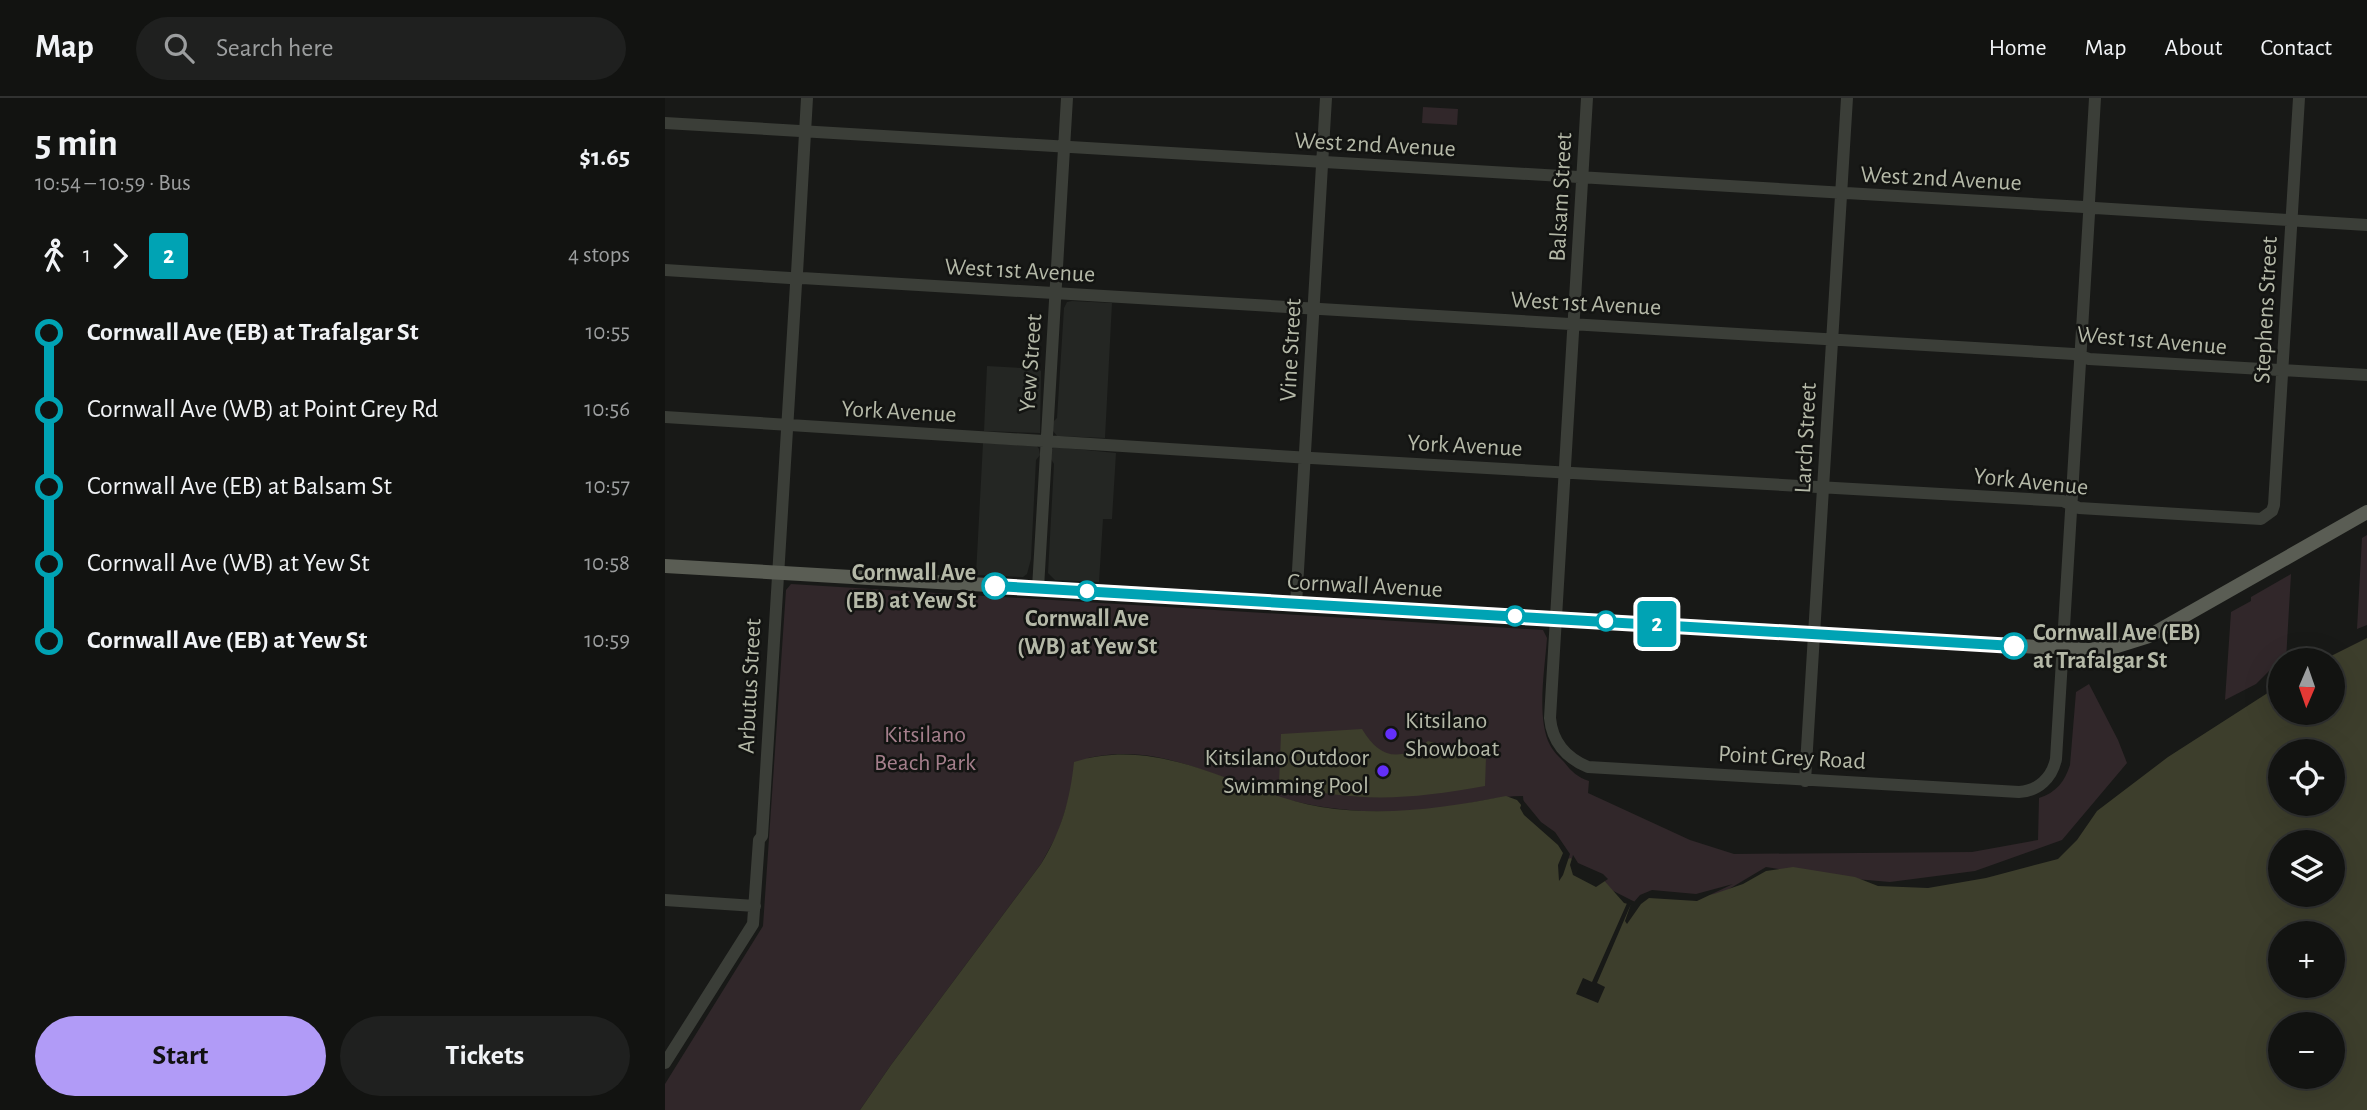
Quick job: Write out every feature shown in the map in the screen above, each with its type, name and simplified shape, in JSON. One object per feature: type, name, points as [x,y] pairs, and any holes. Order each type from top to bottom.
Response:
[{"type":"main road","points":[[2063,649],[2109,648],[2149,636],[2367,512]]},
{"type":"main road","name":"Cornwall Avenue","points":[[665,566],[2063,649]]},
{"type":"street","name":"Arbutus Street","points":[[667,1055],[753,924],[759,840],[762,836],[807,98]]},
{"type":"street","name":"Yew Street","points":[[1038,588],[1067,98]]},
{"type":"street","name":"Vine Street","points":[[1296,604],[1326,98]]},
{"type":"street","name":"Balsam Street","points":[[1567,754],[1556,740],[1551,724],[1587,98]]},
{"type":"street","name":"Larch Street","points":[[1805,780],[1847,98]]},
{"type":"street","points":[[2063,649],[2095,98]]},
{"type":"street","name":"Stephens Street","points":[[2261,519],[2272,511],[2274,505],[2299,98]]},
{"type":"street","name":"West 2nd Avenue","points":[[665,123],[2367,225]]},
{"type":"street","name":"West 1st Avenue","points":[[665,270],[1314,307],[2367,375]]},
{"type":"street","name":"York Avenue","points":[[665,417],[2063,501],[2080,508],[2261,519]]},
{"type":"street","name":"Point Grey Road","points":[[1567,754],[1580,764],[1597,768],[2030,791],[2043,783],[2056,759],[2063,649]]},
{"type":"street","points":[[665,900],[755,906]]},
{"type":"shaded area","points":[[1067,302],[1112,303],[1105,438],[1057,436],[1053,431],[1053,422],[1057,418],[1064,308]]},
{"type":"shaded area","points":[[987,366],[1041,371],[1040,433],[984,431]]},
{"type":"shaded area","points":[[983,443],[1037,446],[1039,449],[1040,455],[1036,460],[1031,559],[1027,574],[1023,577],[976,575]]},
{"type":"shaded area","points":[[1055,447],[1116,453],[1112,519],[1103,519],[1099,582],[1055,580],[1048,573],[1054,464],[1051,459],[1052,449]]},
{"type":"shaded area","points":[[2367,638],[2367,1110],[860,1110],[1041,864],[1063,815],[1074,762],[1107,755],[1139,755],[1169,760],[1290,800],[1344,810],[1414,810],[1506,796],[1517,800],[1538,825],[1553,835],[1567,859],[1571,858],[1576,866],[1601,877],[1624,903],[1632,905],[1641,898],[1714,894],[1743,884],[1766,871],[1793,867],[1855,877],[1878,886],[1928,888],[1986,878],[2058,859],[2077,840],[2097,811],[2168,757],[2268,693],[2268,725],[2345,725],[2345,649]]},
{"type":"shaded area","name":"Kitsilano Outdoor Swimming Pool","points":[[1362,729],[1376,746],[1391,754],[1408,752],[1428,741],[1486,757],[1485,786],[1406,797],[1358,797],[1279,784],[1281,734]]},
{"type":"green space","points":[[1423,107],[1458,109],[1457,125],[1422,123]]},
{"type":"green space","points":[[2367,535],[2367,625],[2357,629],[2362,538]]},
{"type":"green space","points":[[2291,574],[2287,648],[2268,648],[2268,672],[2256,684],[2225,700],[2231,612],[2251,601],[2251,597]]},
{"type":"green space","name":"Kitsilano Beach Park","points":[[791,584],[1543,630],[1547,638],[1542,693],[1546,734],[1550,745],[1570,769],[1589,781],[1588,793],[1690,840],[1734,854],[1972,852],[2038,840],[2039,798],[2055,790],[2068,771],[2076,692],[2089,684],[2127,763],[2062,840],[1975,871],[1890,882],[1821,876],[1766,867],[1719,895],[1639,904],[1564,866],[1524,807],[1523,796],[1495,798],[1429,810],[1349,810],[1289,800],[1166,759],[1115,754],[1088,758],[1071,792],[1058,833],[1041,864],[860,1110],[665,1110],[665,1084],[763,926],[786,590]]},
{"type":"pier","points":[[1523,800],[1541,822],[1555,832],[1570,854],[1559,881],[1558,865],[1563,853],[1558,845],[1524,815],[1520,808]]},
{"type":"pier","points":[[1573,855],[1578,863],[1608,879],[1596,887],[1573,875],[1570,865]]},
{"type":"pier","points":[[1733,884],[1697,901],[1649,898],[1641,904],[1627,924],[1625,921],[1631,904],[1597,983],[1605,987],[1598,1003],[1576,994],[1583,978],[1592,982],[1628,901],[1634,902],[1640,895],[1652,890],[1696,894]]},
{"type":"bus line","name":"2","points":[[995,586],[2014,646]]},
{"type":"place","name":"Cornwall Ave (EB) at Yew St","points":[[995,586]]},
{"type":"place","name":"Cornwall Ave (WB) at Yew St","points":[[1087,591]]},
{"type":"place","name":"Cornwall Ave (EB) at Trafalgar St","points":[[2014,646]]},
{"type":"place","name":"Kitsilano Showboat","points":[[1391,734]]},
{"type":"place","name":"Kitsilano Outdoor Swimming Pool","points":[[1383,771]]}]
